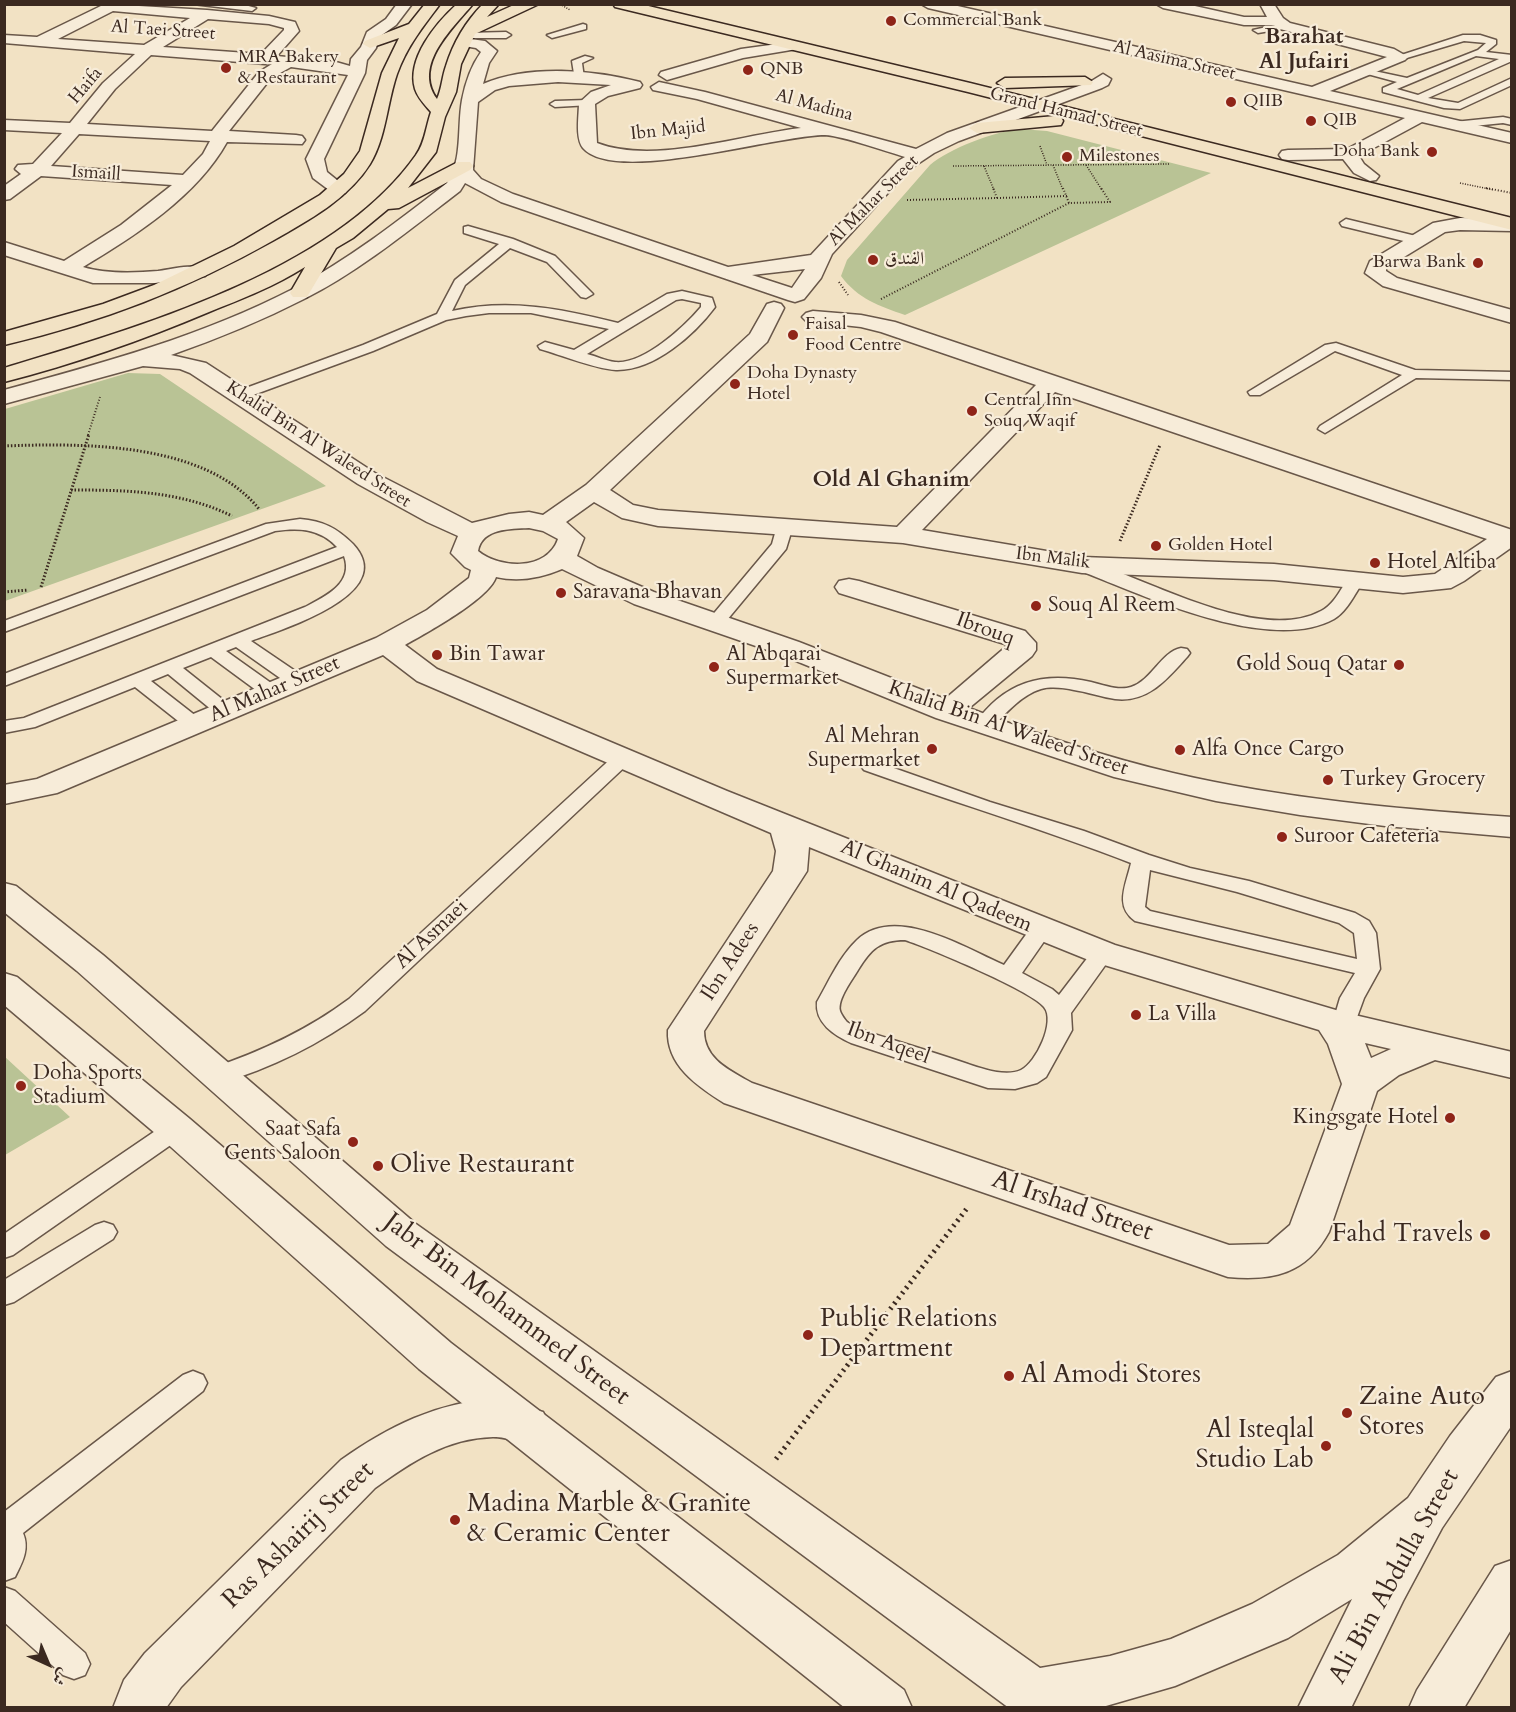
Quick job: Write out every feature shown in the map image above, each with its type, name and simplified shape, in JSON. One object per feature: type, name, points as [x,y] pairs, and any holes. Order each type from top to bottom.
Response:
[{"type":"main road","points":[[4,339],[144,296],[198,272],[288,224],[339,189],[363,163],[369,151],[394,58],[414,27],[433,4]]},
{"type":"main road","points":[[439,111],[422,87],[426,58],[442,27],[466,4]]},
{"type":"main road","points":[[4,375],[147,330],[186,315],[254,285],[328,245],[371,214],[395,192],[426,154],[465,39],[474,23],[492,4]]},
{"type":"main road","points":[[465,39],[507,12],[532,4]]},
{"type":"main road","name":"Grand Hamad Street","points":[[620,4],[970,88],[1110,110],[1512,210]]},
{"type":"main road","points":[[659,4],[740,25],[802,33]]},
{"type":"main road","name":"Grand Hamad Street","points":[[768,24],[1005,83],[1045,100],[1110,110],[1416,200],[1512,225]]},
{"type":"main road","points":[[369,44],[414,27]]},
{"type":"main road","points":[[977,128],[1110,110],[1094,82],[1005,83]]},
{"type":"main road","points":[[970,88],[999,114]]},
{"type":"main road","points":[[371,214],[464,169]]},
{"type":"main road","points":[[4,357],[126,317],[234,272],[286,244],[318,222],[336,204],[339,189]]},
{"type":"main road","points":[[300,293],[328,245]]},
{"type":"street","points":[[339,189],[320,174],[315,159],[374,32],[391,22],[405,4]]},
{"type":"street","name":"Al Aasima Street","points":[[928,4],[1512,138]]},
{"type":"street","points":[[1163,4],[1244,21],[1286,26],[1398,56]]},
{"type":"street","points":[[1266,4],[1286,26]]},
{"type":"street","points":[[13,55],[114,6],[202,9],[285,23],[293,28],[265,59]]},
{"type":"street","name":"Haifa","points":[[4,195],[37,170],[75,129],[109,86],[147,50],[202,9]]},
{"type":"street","name":"Al Taei Street","points":[[4,39],[319,65],[358,66]]},
{"type":"street","points":[[4,397],[132,362],[194,340],[300,293],[383,241],[431,206],[454,186],[464,169],[470,100],[481,65],[488,53],[488,48],[465,39]]},
{"type":"street","points":[[481,65],[492,72],[520,79],[591,83],[650,80],[741,54],[792,46]]},
{"type":"street","points":[[1312,93],[1398,56]]},
{"type":"street","name":"Al Mahar Street","points":[[796,295],[811,278],[816,265],[904,165],[918,155],[1045,100],[1159,58]]},
{"type":"street","points":[[216,137],[265,75],[288,62]]},
{"type":"street","points":[[470,100],[487,87],[520,79]]},
{"type":"street","name":"Al Madina","points":[[650,80],[918,155]]},
{"type":"street","points":[[591,83],[632,92],[685,99],[706,97]]},
{"type":"street","points":[[587,103],[593,97],[591,83]]},
{"type":"street","name":"Al Mahar Street","points":[[977,128],[999,114],[1045,100]]},
{"type":"street","name":"Ibn Majid","points":[[587,103],[588,141],[591,146],[611,154],[651,156],[774,136],[828,130]]},
{"type":"street","points":[[1287,155],[1350,154],[1420,117]]},
{"type":"street","points":[[774,136],[784,118]]},
{"type":"street","points":[[4,125],[296,140]]},
{"type":"street","points":[[67,268],[107,243],[187,181],[216,148],[219,141],[216,137]]},
{"type":"street","points":[[1350,154],[1352,161],[1359,169],[1370,176]]},
{"type":"street","name":"Ismaill","points":[[4,168],[187,181]]},
{"type":"street","name":"Ibn Malik","points":[[464,169],[475,183],[507,198],[745,280],[796,295],[827,297],[887,327]]},
{"type":"street","points":[[431,206],[464,200],[507,198]]},
{"type":"street","points":[[1416,200],[1439,215],[1442,220],[1440,227]]},
{"type":"street","points":[[1512,225],[1460,224],[1440,227],[1377,265],[1375,273],[1390,282],[1512,317]]},
{"type":"street","points":[[4,248],[93,277],[155,277],[198,272]]},
{"type":"street","points":[[4,263],[30,256]]},
{"type":"street","points":[[548,523],[595,490],[759,337],[791,316],[831,311],[832,308],[816,265],[717,270]]},
{"type":"street","points":[[93,277],[107,292],[107,301],[102,310]]},
{"type":"street","points":[[745,280],[791,316]]},
{"type":"street","points":[[791,316],[782,298],[796,295]]},
{"type":"street","name":"Ibn Malik","points":[[791,316],[861,321],[887,327],[1509,538]]},
{"type":"street","points":[[194,340],[198,368]]},
{"type":"street","name":"Khalid Bin Al Waleed Street","points":[[132,362],[167,361],[198,368],[366,479],[412,506],[473,533]]},
{"type":"street","points":[[903,535],[1052,382]]},
{"type":"street","name":"Ibn Malik","points":[[595,490],[615,508],[633,515],[903,535],[1082,565],[1274,572],[1403,585],[1441,582],[1509,538]]},
{"type":"street","points":[[529,520],[548,523],[562,529],[571,538],[570,548],[562,558],[547,566],[527,571],[505,572],[485,569],[471,562],[464,553],[464,542],[473,533],[489,525],[529,520]]},
{"type":"street","name":"Khalid Bin Al Waleed Street","points":[[562,558],[610,585],[787,647],[947,712],[1126,771],[1239,796],[1325,808],[1512,827]]},
{"type":"street","name":"Al Mahar Street","points":[[4,795],[46,786],[386,644],[437,616],[482,581],[485,569]]},
{"type":"street","name":"Ibrouq","points":[[849,587],[1015,637],[1022,643],[1022,650],[947,712]]},
{"type":"street","name":"Al Ghanim Al Qadeem","points":[[386,644],[427,675],[716,798],[1041,930],[1103,953],[1338,1024],[1512,1065]]},
{"type":"street","name":"Al Mahar Street","points":[[4,819],[46,786]]},
{"type":"street","name":"Ibn Adees","points":[[692,1055],[686,1048],[686,1030],[790,871],[794,858],[793,845],[789,833],[779,822]]},
{"type":"street","points":[[790,871],[814,858],[850,852]]},
{"type":"street","name":"Jabr Bin Mohammed Street","points":[[4,894],[218,1075],[401,1235],[1043,1701]]},
{"type":"street","points":[[4,985],[176,1129],[435,1356],[528,1426],[886,1707]]},
{"type":"street","points":[[1338,1024],[1361,1084],[1386,1066],[1430,1047]]},
{"type":"street","name":"Al Irshad Street","points":[[692,1055],[710,1076],[738,1093],[1228,1261],[1255,1263],[1278,1258],[1297,1248],[1308,1232],[1361,1084]]},
{"type":"street","name":"Ali Bin Abdulla Street","points":[[1324,1707],[1383,1589],[1425,1513],[1476,1437],[1512,1390]]},
{"type":"street","name":"Ras Ashairij Street","points":[[139,1707],[142,1698],[163,1670],[358,1474],[389,1451],[423,1433],[460,1422],[497,1418],[528,1426]]},
{"type":"street","points":[[1043,1701],[1175,1662],[1270,1620],[1355,1570],[1425,1513]]},
{"type":"street","points":[[1438,1704],[1512,1582]]},
{"type":"lane","points":[[202,9],[252,8]]},
{"type":"lane","points":[[1258,30],[1286,26]]},
{"type":"lane","points":[[552,35],[583,27]]},
{"type":"lane","points":[[465,39],[506,36]]},
{"type":"lane","points":[[1398,56],[1463,38],[1480,38],[1493,42],[1479,53],[1387,90],[1417,99],[1460,106],[1512,81]]},
{"type":"lane","points":[[1479,53],[1511,58]]},
{"type":"lane","points":[[588,58],[577,61],[591,83]]},
{"type":"lane","points":[[1417,99],[1511,58]]},
{"type":"lane","points":[[1365,72],[1407,81]]},
{"type":"lane","points":[[555,104],[587,103]]},
{"type":"lane","points":[[1454,125],[1509,120]]},
{"type":"lane","points":[[1346,223],[1416,240]]},
{"type":"lane","points":[[468,230],[551,259],[586,294]]},
{"type":"lane","points":[[442,317],[460,283],[509,243]]},
{"type":"lane","points":[[545,346],[615,366],[646,360],[699,317],[708,307],[707,301],[682,295],[672,297],[577,354]]},
{"type":"lane","points":[[240,395],[368,348],[442,317],[468,310],[518,307],[563,314],[620,328]]},
{"type":"lane","points":[[1255,392],[1330,348],[1336,347],[1413,374],[1512,375]]},
{"type":"lane","points":[[1325,429],[1413,374]]},
{"type":"lane","points":[[4,627],[272,527],[310,525],[325,529],[348,548],[356,563],[353,579],[338,596],[311,611],[28,723],[4,728]]},
{"type":"lane","points":[[716,622],[780,545],[785,526]]},
{"type":"lane","points":[[4,681],[348,548]]},
{"type":"lane","points":[[1082,565],[1232,619],[1275,626],[1310,624],[1330,614],[1356,579]]},
{"type":"lane","points":[[237,640],[284,687]]},
{"type":"lane","points":[[213,650],[284,687]]},
{"type":"lane","points":[[984,725],[1024,689],[1040,681],[1074,683],[1111,693],[1134,693],[1148,686],[1181,653]]},
{"type":"lane","points":[[170,667],[225,711]]},
{"type":"lane","points":[[138,680],[194,724]]},
{"type":"lane","name":"Al Asmaei","points":[[218,1075],[296,1046],[328,1027],[357,1005],[622,758]]},
{"type":"lane","points":[[871,766],[983,806],[1077,835],[1142,860],[1186,874],[1241,886],[1347,918],[1361,926],[1365,933],[1369,969],[1338,1024]]},
{"type":"lane","points":[[1142,860],[1133,901],[1134,910],[1143,916],[1369,969]]},
{"type":"lane","points":[[1008,976],[1041,930]]},
{"type":"lane","name":"Ibn Aqeel","points":[[906,933],[1008,976],[1044,994],[1059,1012],[1060,1030],[1037,1071],[1028,1077],[1002,1081],[988,1079],[847,1033],[838,1027],[828,1011],[829,1002],[862,948],[872,939],[888,934],[906,933]]},
{"type":"lane","points":[[1059,1012],[1103,953]]},
{"type":"lane","points":[[4,1248],[176,1129]]},
{"type":"lane","points":[[4,1294],[104,1232]]},
{"type":"lane","points":[[4,1567],[11,1556],[12,1541],[6,1527],[193,1383]]},
{"type":"lane","points":[[4,1601],[74,1664]]},
{"type":"path","points":[[944,166],[1176,163],[1164,158]]},
{"type":"path","points":[[1053,165],[1069,203]]},
{"type":"path","points":[[878,301],[1069,203],[1110,202],[1086,165]]},
{"type":"path","points":[[984,166],[998,198]]},
{"type":"path","points":[[905,200],[1067,196]]},
{"type":"path","points":[[38,589],[41,587],[103,388]]},
{"type":"path","points":[[1110,566],[1170,422]]},
{"type":"path","points":[[4,446],[84,447],[158,456],[219,475],[248,494],[262,512],[240,522]]},
{"type":"path","points":[[71,490],[126,492],[177,498],[216,508],[255,533]]},
{"type":"path","points":[[4,592],[32,590]]},
{"type":"path","points":[[752,1490],[989,1179]]},
{"type":"green space","points":[[1020,129],[1047,131],[1211,173],[905,315],[870,301],[855,291],[841,276],[847,260],[930,165],[948,153],[973,142],[998,133]]},
{"type":"green space","points":[[128,373],[160,374],[326,486],[5,601],[5,409]]},
{"type":"green space","name":"Doha Sports Stadium","points":[[4,1056],[70,1117],[5,1155],[4,1155]]},
{"type":"place","name":"Commercial Bank","points":[[891,21]]},
{"type":"place","name":"MRA Bakery & Restaurant","points":[[226,68]]},
{"type":"place","name":"QNB","points":[[748,70]]},
{"type":"place","name":"QIIB","points":[[1231,102]]},
{"type":"place","name":"QIB","points":[[1311,121]]},
{"type":"place","name":"Doha Bank","points":[[1432,152]]},
{"type":"place","name":"Milestones","points":[[1067,157]]},
{"type":"place","name":"الفندق","points":[[873,260]]},
{"type":"place","name":"Barwa Bank","points":[[1478,263]]},
{"type":"place","name":"Faisal Food Centre","points":[[793,335]]},
{"type":"place","name":"Doha Dynasty Hotel","points":[[735,384]]},
{"type":"place","name":"Central Inn Souq Waqif","points":[[972,411]]},
{"type":"place","name":"Golden Hotel","points":[[1156,546]]},
{"type":"place","name":"Hotel Altiba","points":[[1375,563]]},
{"type":"place","name":"Saravana Bhavan","points":[[561,593]]},
{"type":"place","name":"Souq Al Reem","points":[[1036,606]]},
{"type":"place","name":"Bin Tawar","points":[[437,655]]},
{"type":"place","name":"Gold Souq Qatar","points":[[1399,665]]},
{"type":"place","name":"Al Abqarai Supermarket","points":[[714,667]]},
{"type":"place","name":"Al Mehran Supermarket","points":[[932,749]]},
{"type":"place","name":"Alfa Once Cargo","points":[[1180,750]]},
{"type":"place","name":"Turkey Grocery","points":[[1328,780]]},
{"type":"place","name":"Suroor Cafeteria","points":[[1282,837]]},
{"type":"place","name":"La Villa","points":[[1136,1015]]},
{"type":"place","name":"Doha Sports Stadium","points":[[21,1086]]},
{"type":"place","name":"Kingsgate Hotel","points":[[1450,1118]]},
{"type":"place","name":"Saat Safa Gents Saloon","points":[[353,1142]]},
{"type":"place","name":"Olive Restaurant","points":[[378,1166]]},
{"type":"place","name":"Fahd Travels","points":[[1485,1235]]},
{"type":"place","name":"Public Relations Department","points":[[808,1335]]},
{"type":"place","name":"Al Amodi Stores","points":[[1009,1376]]},
{"type":"place","name":"Zaine Auto Stores","points":[[1347,1413]]},
{"type":"place","name":"Al Isteqlal Studio Lab","points":[[1326,1446]]},
{"type":"place","name":"Madina Marble & Granite & Ceramic Center","points":[[455,1520]]},
{"type":"district","name":"Barahat Al Jufairi","points":[[1304,50]]},
{"type":"district","name":"Old Al Ghanim","points":[[891,481]]}]
